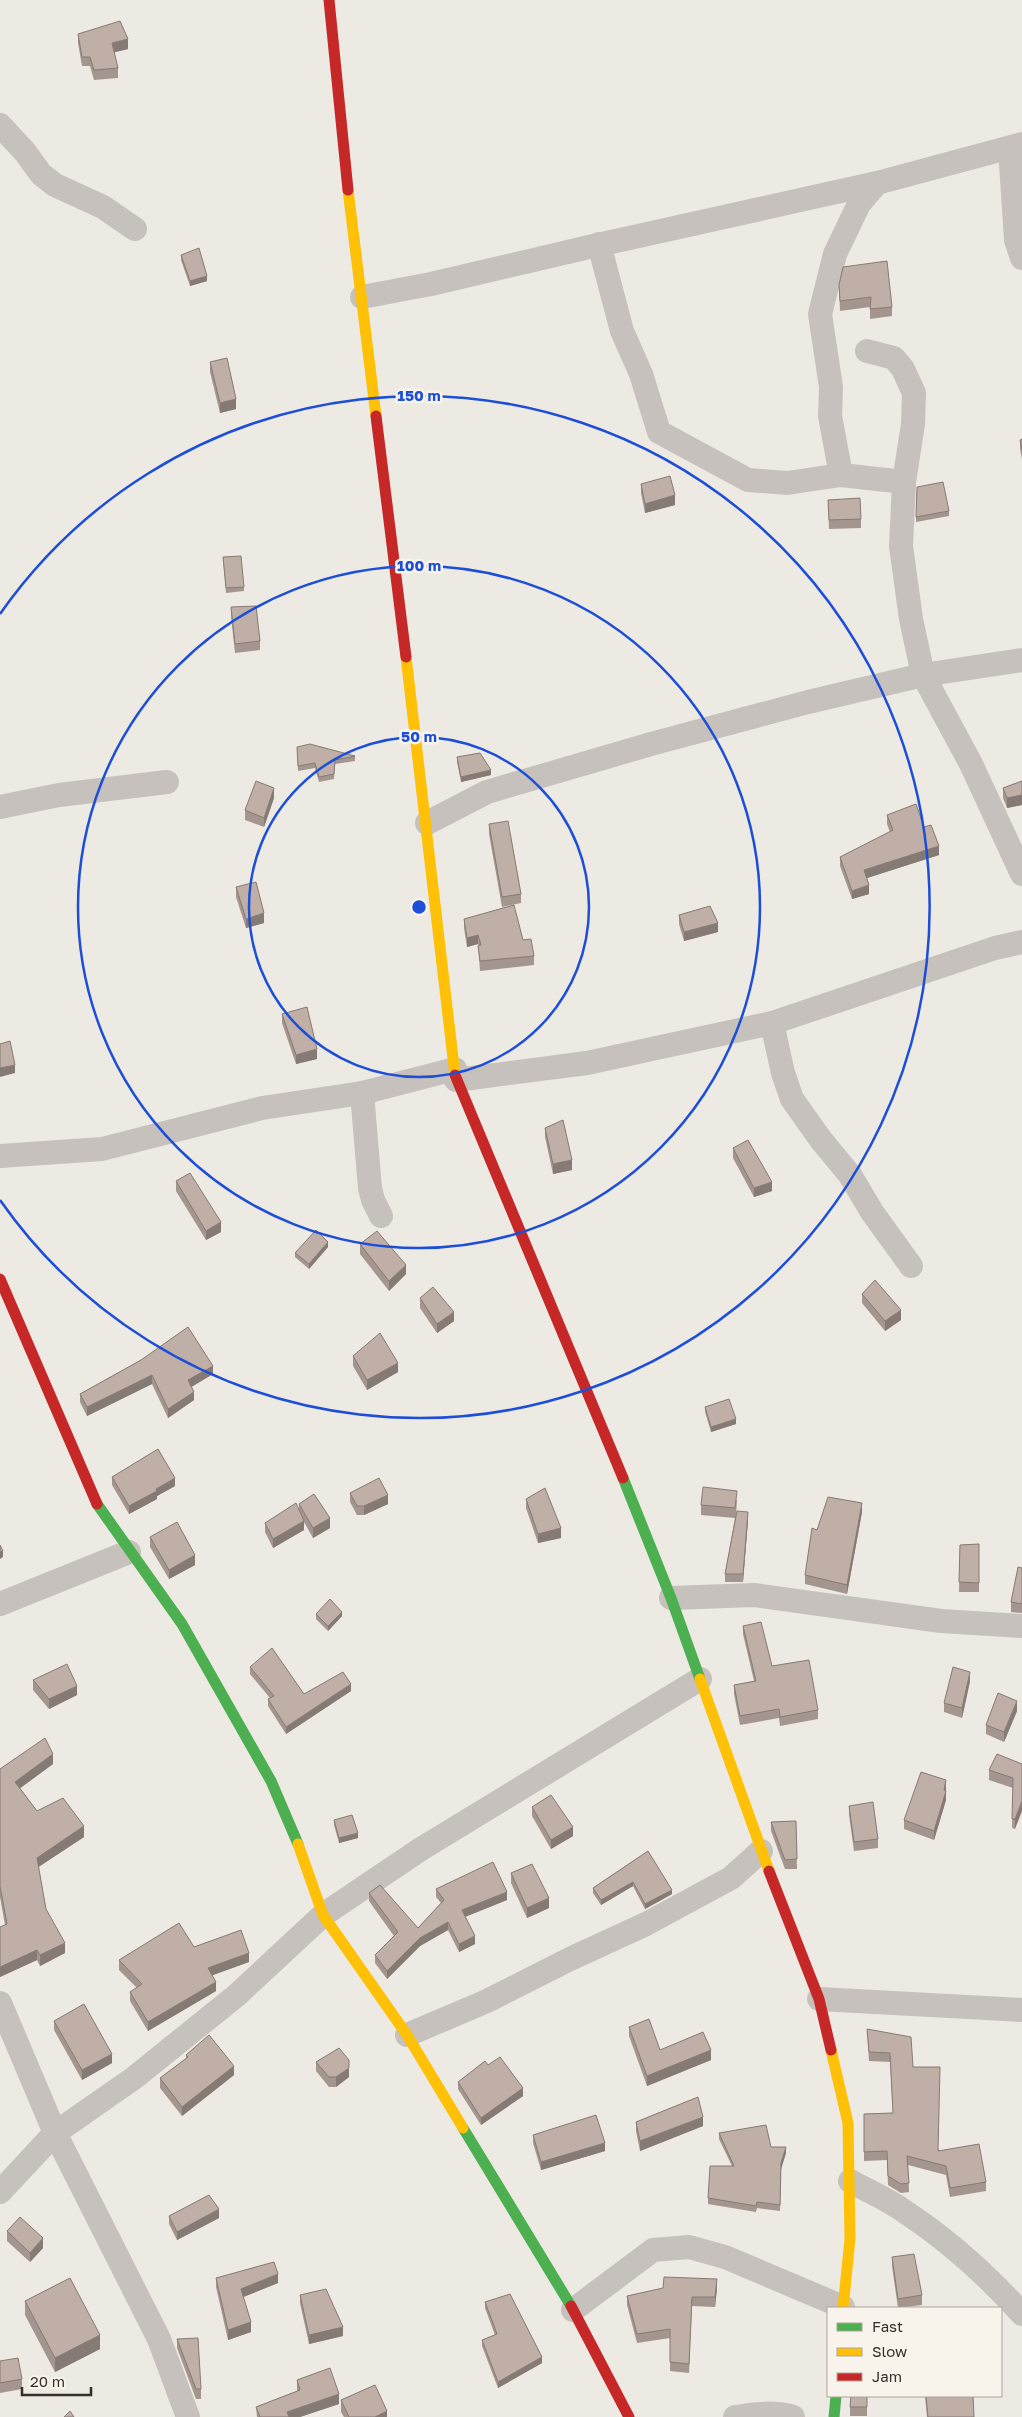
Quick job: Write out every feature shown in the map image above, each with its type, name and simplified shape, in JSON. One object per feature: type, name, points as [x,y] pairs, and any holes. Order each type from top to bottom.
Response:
[{"type":"street","points":[[329,0],[352,226],[387,518],[427,823],[455,1074],[605,1432],[671,1598],[761,1851],[803,1954],[819,1999],[848,2123],[850,2239],[843,2307]]},
{"type":"street","points":[[0,125],[25,152],[41,174],[55,185],[103,207],[135,230]]},
{"type":"street","points":[[362,297],[431,284],[599,244],[877,183],[950,162],[1016,146],[1016,240],[1022,258]]},
{"type":"street","points":[[840,476],[830,416],[831,387],[820,314],[835,254],[859,204],[877,183]]},
{"type":"street","points":[[599,244],[622,331],[641,374],[659,432],[748,480],[787,483],[840,476],[904,482]]},
{"type":"street","points":[[867,351],[894,358],[903,369],[914,393],[913,424],[904,482],[902,546],[911,619],[923,675],[971,764],[1022,874]]},
{"type":"street","points":[[427,823],[487,792],[651,744],[808,702],[923,675],[1022,660]]},
{"type":"street","points":[[0,807],[59,795],[167,782]]},
{"type":"street","points":[[0,1156],[102,1149],[262,1108],[362,1093],[455,1074],[587,1063],[772,1023],[995,948],[1022,942]]},
{"type":"street","points":[[772,1023],[783,1073],[792,1099],[821,1140],[850,1175],[872,1212],[911,1266]]},
{"type":"street","points":[[362,1093],[370,1188],[372,1200],[381,1216]]},
{"type":"street","points":[[0,1279],[99,1509],[182,1624],[271,1781],[301,1851],[323,1916],[407,2036],[573,2310],[629,2417]]},
{"type":"street","points":[[0,1604],[129,1552]]},
{"type":"street","points":[[671,1598],[754,1595],[941,1621],[1022,1626]]},
{"type":"street","points":[[0,2192],[56,2133],[134,2078],[237,1995],[323,1916],[420,1849],[700,1679]]},
{"type":"street","points":[[407,2036],[487,2001],[570,1959],[646,1924],[731,1878],[761,1851]]},
{"type":"street","points":[[819,1999],[1022,2010]]},
{"type":"street","points":[[0,2003],[56,2133],[160,2339],[188,2417]]},
{"type":"street","points":[[850,2182],[903,2210],[954,2248],[995,2283],[1022,2314]]},
{"type":"street","points":[[573,2310],[653,2250],[689,2247],[725,2257],[841,2307]]},
{"type":"street","points":[[834,2417],[836,2397]]},
{"type":"street","points":[[735,2417],[751,2414],[784,2414],[793,2417]]},
{"type":"building","points":[[120,21],[128,39],[112,43],[118,68],[94,70],[90,57],[82,57],[78,34]]},
{"type":"building","points":[[199,248],[207,276],[190,281],[181,255]]},
{"type":"building","points":[[887,261],[892,307],[870,309],[871,297],[840,301],[839,285],[843,267]]},
{"type":"building","points":[[227,358],[236,399],[220,403],[210,362]]},
{"type":"building","points":[[670,476],[675,495],[645,504],[641,484]]},
{"type":"building","points":[[943,482],[949,511],[916,517],[917,487]]},
{"type":"building","points":[[860,498],[861,519],[829,520],[828,500]]},
{"type":"building","points":[[241,556],[244,587],[226,588],[223,557]]},
{"type":"building","points":[[256,606],[260,641],[235,644],[231,607]]},
{"type":"building","points":[[310,744],[355,756],[335,760],[334,774],[319,777],[315,763],[298,766],[297,747]]},
{"type":"building","points":[[480,753],[491,770],[461,777],[457,757]]},
{"type":"building","points":[[256,781],[274,788],[264,818],[245,810]]},
{"type":"building","points":[[1022,781],[1022,795],[1007,798],[1003,788]]},
{"type":"building","points":[[916,804],[924,827],[931,825],[939,846],[864,870],[869,885],[852,891],[840,857],[893,830],[887,815]]},
{"type":"building","points":[[508,821],[521,894],[502,897],[489,824]]},
{"type":"building","points":[[256,882],[264,913],[246,919],[236,887]]},
{"type":"building","points":[[514,905],[523,940],[531,939],[534,956],[480,961],[478,946],[481,945],[478,935],[467,938],[464,919]]},
{"type":"building","points":[[710,906],[718,923],[684,932],[679,915]]},
{"type":"building","points":[[307,1007],[317,1049],[296,1055],[282,1014]]},
{"type":"building","points":[[10,1041],[15,1065],[0,1068],[0,1044]]},
{"type":"building","points":[[563,1120],[572,1160],[553,1164],[545,1128]]},
{"type":"building","points":[[748,1140],[772,1182],[754,1188],[733,1148]]},
{"type":"building","points":[[190,1173],[221,1222],[206,1231],[176,1181]]},
{"type":"building","points":[[316,1230],[328,1242],[309,1264],[295,1253]]},
{"type":"building","points":[[377,1231],[406,1265],[389,1281],[360,1244]]},
{"type":"building","points":[[875,1280],[901,1310],[885,1321],[862,1294]]},
{"type":"building","points":[[433,1287],[454,1312],[437,1324],[420,1298]]},
{"type":"building","points":[[188,1327],[213,1366],[188,1380],[194,1392],[168,1409],[152,1375],[87,1407],[80,1394],[141,1360]]},
{"type":"building","points":[[380,1333],[398,1363],[367,1380],[353,1356]]},
{"type":"building","points":[[729,1399],[736,1419],[711,1427],[705,1407]]},
{"type":"building","points":[[158,1449],[175,1478],[156,1489],[157,1491],[129,1506],[112,1477]]},
{"type":"building","points":[[379,1478],[388,1495],[364,1506],[357,1506],[350,1493]]},
{"type":"building","points":[[703,1487],[737,1491],[735,1508],[701,1505]]},
{"type":"building","points":[[545,1488],[561,1528],[538,1534],[526,1499]]},
{"type":"building","points":[[314,1494],[330,1518],[313,1528],[299,1504]]},
{"type":"building","points":[[828,1497],[862,1503],[847,1585],[805,1575],[812,1528],[817,1530]]},
{"type":"building","points":[[296,1503],[304,1521],[273,1539],[265,1523]]},
{"type":"building","points":[[737,1511],[748,1512],[743,1574],[725,1574]]},
{"type":"building","points":[[177,1522],[195,1555],[169,1570],[150,1537]]},
{"type":"building","points":[[979,1544],[979,1583],[959,1582],[960,1545]]},
{"type":"building","points":[[1018,1567],[1022,1568],[1022,1604],[1011,1602]]},
{"type":"building","points":[[330,1599],[342,1612],[328,1626],[316,1614]]},
{"type":"building","points":[[761,1622],[772,1666],[809,1660],[818,1710],[780,1717],[779,1709],[740,1716],[734,1685],[756,1681],[743,1626]]},
{"type":"building","points":[[272,1648],[304,1694],[343,1672],[351,1684],[286,1727],[268,1699],[274,1696],[250,1667]]},
{"type":"building","points":[[67,1664],[77,1686],[49,1699],[33,1680]]},
{"type":"building","points":[[953,1667],[970,1672],[962,1708],[944,1703]]},
{"type":"building","points":[[998,1693],[1017,1701],[1004,1732],[986,1725]]},
{"type":"building","points":[[45,1738],[53,1754],[15,1782],[37,1811],[63,1798],[84,1826],[37,1858],[46,1909],[65,1943],[40,1955],[37,1950],[0,1967],[0,1927],[7,1924],[0,1886],[0,1769]]},
{"type":"building","points":[[997,1754],[1022,1764],[1022,1801],[1015,1819],[1012,1819],[1013,1778],[989,1770]]},
{"type":"building","points":[[921,1772],[946,1780],[944,1790],[946,1791],[934,1831],[904,1820]]},
{"type":"building","points":[[551,1795],[573,1827],[551,1840],[532,1807]]},
{"type":"building","points":[[873,1802],[878,1839],[854,1842],[849,1806]]},
{"type":"building","points":[[352,1815],[358,1833],[339,1838],[334,1820]]},
{"type":"building","points":[[796,1821],[797,1859],[785,1860],[771,1822]]},
{"type":"building","points":[[648,1851],[672,1890],[645,1904],[633,1882],[601,1900],[593,1888]]},
{"type":"building","points":[[493,1862],[507,1892],[462,1910],[475,1936],[459,1944],[448,1922],[420,1938],[387,1971],[375,1955],[398,1932],[369,1893],[380,1885],[418,1928],[444,1900],[436,1889]]},
{"type":"building","points":[[532,1864],[549,1898],[527,1908],[511,1873]]},
{"type":"building","points":[[179,1923],[194,1947],[241,1930],[249,1953],[208,1968],[216,1982],[148,2022],[130,1992],[142,1984],[119,1960]]},
{"type":"building","points":[[84,2004],[112,2054],[82,2070],[54,2021]]},
{"type":"building","points":[[649,2019],[660,2050],[703,2032],[711,2050],[647,2076],[629,2027]]},
{"type":"building","points":[[867,2029],[911,2037],[913,2067],[940,2067],[938,2151],[979,2144],[986,2182],[950,2188],[946,2166],[907,2156],[909,2183],[901,2184],[888,2176],[887,2151],[864,2152],[864,2114],[893,2113],[890,2053],[869,2052]]},
{"type":"building","points":[[209,2035],[234,2066],[182,2107],[160,2078],[188,2057],[186,2055]]},
{"type":"building","points":[[339,2048],[349,2060],[349,2068],[336,2077],[329,2077],[316,2062]]},
{"type":"building","points":[[500,2057],[523,2088],[481,2118],[458,2082],[485,2061],[488,2065]]},
{"type":"building","points":[[698,2097],[703,2117],[640,2141],[636,2122]]},
{"type":"building","points":[[596,2115],[605,2143],[541,2162],[533,2135]]},
{"type":"building","points":[[766,2125],[771,2147],[786,2147],[781,2163],[780,2205],[757,2202],[756,2206],[708,2198],[710,2166],[734,2166],[719,2133]]},
{"type":"building","points":[[209,2195],[219,2209],[177,2232],[169,2216]]},
{"type":"building","points":[[20,2217],[43,2238],[30,2253],[7,2231]]},
{"type":"building","points":[[914,2254],[922,2295],[898,2299],[892,2257]]},
{"type":"building","points":[[274,2262],[278,2274],[241,2289],[251,2322],[228,2330],[216,2278]]},
{"type":"building","points":[[664,2277],[717,2279],[715,2297],[692,2297],[689,2364],[670,2362],[670,2329],[637,2334],[627,2296],[663,2288]]},
{"type":"building","points":[[70,2278],[100,2335],[55,2358],[25,2301]]},
{"type":"building","points":[[326,2289],[343,2327],[309,2335],[300,2295]]},
{"type":"building","points":[[510,2294],[542,2357],[498,2382],[482,2340],[497,2334],[485,2302]]},
{"type":"building","points":[[198,2338],[201,2389],[196,2389],[177,2339]]},
{"type":"building","points":[[18,2358],[22,2379],[0,2383],[0,2361]]},
{"type":"building","points":[[330,2368],[339,2394],[287,2412],[289,2417],[260,2417],[256,2407],[300,2390],[297,2380]]},
{"type":"building","points":[[375,2385],[387,2411],[375,2417],[349,2417],[341,2400]]},
{"type":"building","points":[[851,2397],[867,2397],[867,2407],[850,2407]]},
{"type":"building","points":[[926,2397],[973,2397],[974,2417],[928,2417]]},
{"type":"building","points":[[70,2411],[74,2417],[64,2417]]},
{"type":"traffic: fast","points":[[623,1478],[671,1598],[700,1679]]},
{"type":"traffic: fast","points":[[97,1504],[182,1624],[271,1781],[298,1844]]},
{"type":"traffic: fast","points":[[463,2128],[571,2306]]},
{"type":"traffic: fast","points":[[834,2417],[836,2397]]},
{"type":"traffic: slow","points":[[348,190],[376,416]]},
{"type":"traffic: slow","points":[[406,657],[455,1075]]},
{"type":"traffic: slow","points":[[700,1679],[769,1871]]},
{"type":"traffic: slow","points":[[298,1844],[323,1915],[407,2035],[463,2128]]},
{"type":"traffic: slow","points":[[831,2050],[848,2123],[850,2239],[843,2307]]},
{"type":"traffic: jam","points":[[329,0],[348,190]]},
{"type":"traffic: jam","points":[[376,416],[406,657]]},
{"type":"traffic: jam","points":[[455,1075],[623,1478]]},
{"type":"traffic: jam","points":[[0,1279],[97,1504]]},
{"type":"traffic: jam","points":[[769,1871],[819,1999],[831,2050]]},
{"type":"traffic: jam","points":[[571,2306],[629,2417]]}]
